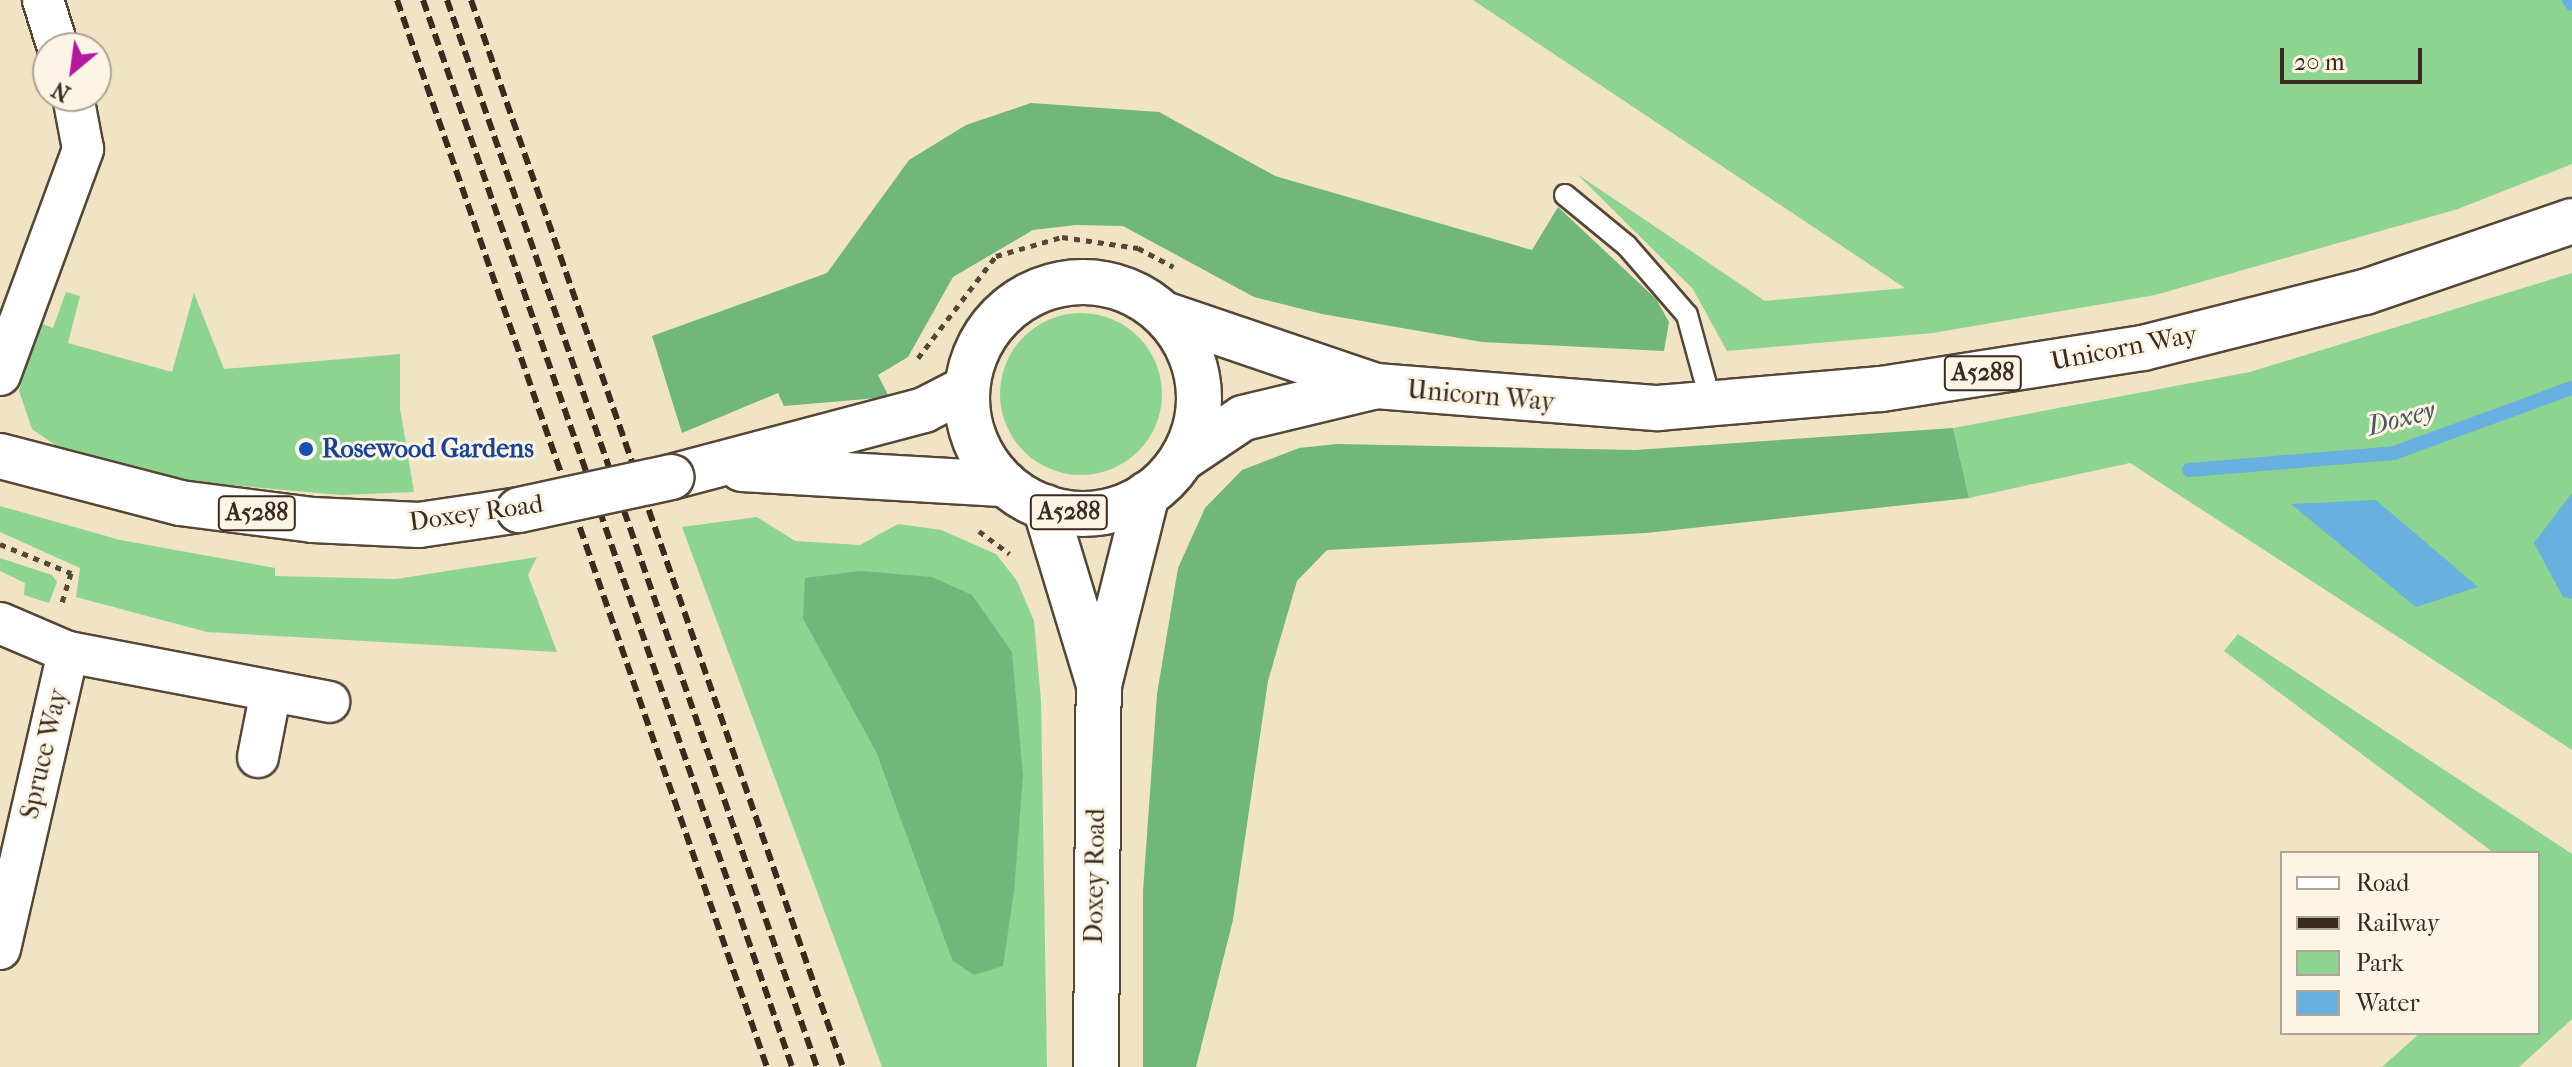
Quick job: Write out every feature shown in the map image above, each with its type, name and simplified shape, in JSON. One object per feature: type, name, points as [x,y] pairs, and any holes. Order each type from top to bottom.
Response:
[{"type":"main road","name":"Unicorn Way","points":[[1164,314],[1376,386],[1598,405],[1711,403],[1881,389],[2143,348],[2365,292],[2572,221]]},
{"type":"main road","name":"A5288","points":[[1097,282],[1133,293],[1164,314],[1187,346],[1199,384],[1197,423],[1182,459],[1147,494],[1079,514],[1045,507],[1006,484],[975,441],[967,388],[976,352],[995,320],[1024,296],[1060,283],[1097,282]]},
{"type":"main road","name":"Unicorn Way","points":[[1182,459],[1243,418],[1376,386]]},
{"type":"main road","name":"Doxey Road","points":[[0,456],[180,503],[313,520],[419,525],[519,510],[716,467],[924,410],[967,388]]},
{"type":"main road","name":"Doxey Road","points":[[716,467],[1006,484]]},
{"type":"main road","name":"Doxey Road","points":[[1096,1067],[1099,685],[1147,494]]},
{"type":"main road","name":"Doxey Road","points":[[1045,507],[1099,685]]},
{"type":"street","points":[[43,0],[53,32]]},
{"type":"street","points":[[0,375],[83,149],[76,112]]},
{"type":"street","name":"Spruce Way","points":[[0,623],[68,652],[329,702]]},
{"type":"street","name":"Spruce Way","points":[[0,949],[68,652]]},
{"type":"street","points":[[258,757],[271,691]]},
{"type":"lane","points":[[1565,195],[1627,246],[1687,315],[1711,403]]},
{"type":"path","points":[[964,526],[992,536],[1019,564]]},
{"type":"path","points":[[0,544],[71,573],[61,605],[68,652]]},
{"type":"green space","points":[[1473,0],[2572,0],[2572,164],[2458,209],[2155,295],[1933,333],[1727,351],[1693,289],[1577,174],[1765,301],[1905,288]]},
{"type":"green space","points":[[1031,103],[1159,112],[1275,176],[1532,250],[1558,207],[1656,299],[1669,322],[1664,351],[1482,342],[1322,314],[1254,297],[1123,226],[1076,225],[1033,230],[953,277],[908,357],[878,375],[889,397],[784,406],[778,393],[682,433],[652,336],[827,273],[909,160],[966,125]]},
{"type":"green space","points":[[2572,273],[2572,750],[2130,463],[1969,498],[1953,428],[2250,372]]},
{"type":"green space","points":[[66,292],[80,296],[68,343],[172,372],[194,293],[224,369],[400,354],[400,408],[414,492],[341,495],[185,481],[58,447],[32,429],[19,391],[37,322],[53,328]]},
{"type":"green space","points":[[1081,313],[1112,320],[1138,337],[1155,363],[1162,394],[1155,425],[1138,451],[1112,468],[1081,475],[1050,468],[1024,451],[1007,425],[1000,394],[1007,363],[1024,337],[1050,320]]},
{"type":"green space","points":[[1953,428],[1969,498],[1646,533],[1327,550],[1297,581],[1268,681],[1233,920],[1196,1067],[1143,1067],[1143,891],[1157,694],[1178,568],[1205,508],[1242,470],[1299,448],[1337,444],[1635,450]]},
{"type":"green space","points":[[0,506],[120,540],[275,568],[275,576],[396,579],[537,557],[528,575],[557,652],[207,632],[76,597],[80,568],[0,532]]},
{"type":"green space","points":[[757,517],[795,541],[860,545],[898,524],[941,530],[996,554],[1017,581],[1034,621],[1041,701],[1047,1067],[882,1067],[682,527]],"holes":[[[803,619],[1023,776],[1003,965],[952,960],[876,752]]]},
{"type":"green space","points":[[0,558],[52,575],[57,582],[49,603],[24,595],[25,583],[0,571]]},
{"type":"green space","points":[[861,571],[932,577],[972,595],[1012,652],[1023,776],[1014,891],[1003,966],[974,975],[952,960],[876,752],[803,619],[805,578]]},
{"type":"green space","points":[[2238,634],[2572,854],[2572,1019],[2519,1067],[2382,1067],[2418,1035],[2540,1035],[2540,851],[2491,851],[2224,651]]},
{"type":"water","points":[[2572,493],[2572,599],[2563,597],[2534,543]]},
{"type":"water","points":[[2376,500],[2478,587],[2416,607],[2291,504]]},
{"type":"waterway","name":"Doxey","points":[[2569,0],[2572,4]]},
{"type":"waterway","name":"Doxey","points":[[2189,470],[2394,453],[2572,388]]},
{"type":"railway","points":[[397,0],[767,1067]]},
{"type":"railway","points":[[423,0],[792,1067]]},
{"type":"railway","points":[[447,0],[817,1067]]},
{"type":"railway","points":[[471,0],[843,1067]]},
{"type":"place","name":"Rosewood Gardens","points":[[306,449]]}]
